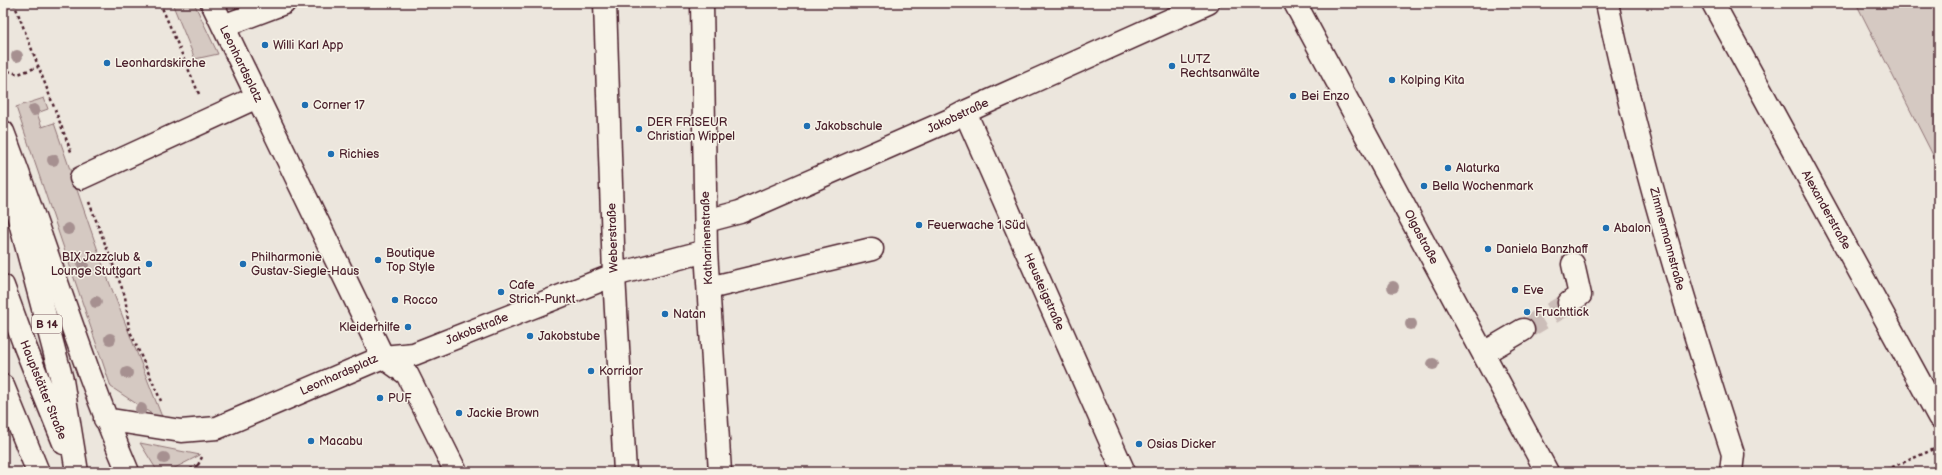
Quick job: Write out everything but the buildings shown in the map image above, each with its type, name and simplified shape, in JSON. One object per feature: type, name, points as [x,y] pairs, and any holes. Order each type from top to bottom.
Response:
[{"type":"street","name":"Leonhardsplatz","points":[[105,418],[181,431],[217,428],[383,357],[212,3]]},
{"type":"street","points":[[223,26],[284,3]]},
{"type":"street","name":"Weberstraße","points":[[605,3],[614,275],[625,472]]},
{"type":"street","name":"Katharinenstraße","points":[[702,3],[706,251],[720,472]]},
{"type":"street","name":"Jakobstraße","points":[[706,221],[740,212],[950,120],[1208,3]]},
{"type":"street","name":"Olgastraße","points":[[1295,3],[1548,472]]},
{"type":"street","name":"Zimmermannstraße","points":[[1607,3],[1617,52],[1684,304],[1733,454],[1730,472]]},
{"type":"street","name":"Alexanderstraße","points":[[1714,3],[1939,417]]},
{"type":"street","points":[[81,178],[257,97]]},
{"type":"street","name":"Heusteigstraße","points":[[965,112],[1124,472]]},
{"type":"street","points":[[3,132],[34,215],[105,418],[128,472]]},
{"type":"street","name":"B 14","points":[[3,142],[6,174],[62,380],[76,472]]},
{"type":"street","points":[[6,174],[34,215]]},
{"type":"street","points":[[709,288],[872,249]]},
{"type":"street","name":"Jakobstraße","points":[[383,357],[414,354],[614,275],[706,251]]},
{"type":"street","points":[[1569,303],[1580,295],[1573,264]]},
{"type":"street","name":"Hauptstätter Straße","points":[[3,286],[26,350],[76,472]]},
{"type":"street","points":[[1484,353],[1523,330]]},
{"type":"street","points":[[383,357],[407,374],[456,472]]},
{"type":"street","points":[[3,386],[38,472]]},
{"type":"path","points":[[14,3],[81,178],[94,220],[125,296],[129,329],[168,416],[181,431]]},
{"type":"path","points":[[160,3],[210,119]]},
{"type":"path","points":[[8,71],[18,74],[38,67]]},
{"type":"path","points":[[1881,472],[1939,448]]},
{"type":"path","points":[[185,472],[198,465],[195,472]]},
{"type":"shaded area","points":[[172,3],[194,3],[218,54],[195,59]]},
{"type":"shaded area","points":[[1856,3],[1934,3],[1939,8],[1939,167]]},
{"type":"shaded area","points":[[44,98],[48,109],[37,113],[42,127],[54,123],[106,274],[164,422],[111,387],[16,107]]},
{"type":"shaded area","points":[[140,443],[200,455],[167,472],[158,472]]},
{"type":"tunnel","points":[[1523,330],[1569,303]]},
{"type":"place","name":"Willi Karl App","points":[[265,45]]},
{"type":"place","name":"Leonhardskirche","points":[[107,63]]},
{"type":"place","name":"LUTZ Rechtsanwälte","points":[[1172,66]]},
{"type":"place","name":"Kolping Kita","points":[[1392,80]]},
{"type":"place","name":"Bei Enzo","points":[[1293,96]]},
{"type":"place","name":"Corner 17","points":[[305,105]]},
{"type":"place","name":"Jakobschule","points":[[807,126]]},
{"type":"place","name":"DER FRISEUR Christian Wippel","points":[[639,129]]},
{"type":"place","name":"Richies","points":[[331,154]]},
{"type":"place","name":"Alaturka","points":[[1448,168]]},
{"type":"place","name":"Bella Wochenmark","points":[[1424,186]]},
{"type":"place","name":"Feuerwache 1 Süd","points":[[919,225]]},
{"type":"place","name":"Abalon","points":[[1606,228]]},
{"type":"place","name":"Daniela Banzhaff","points":[[1488,249]]},
{"type":"place","name":"Boutique Top Style","points":[[378,260]]},
{"type":"place","name":"BIX Jazzclub & Lounge Stuttgart","points":[[149,264]]},
{"type":"place","name":"Philharmonie Gustav-Siegle-Haus","points":[[243,264]]},
{"type":"place","name":"Eve","points":[[1515,290]]},
{"type":"place","name":"Cafe Strich-Punkt","points":[[501,292]]},
{"type":"place","name":"Rocco","points":[[395,300]]},
{"type":"place","name":"Fruchttick","points":[[1527,312]]},
{"type":"place","name":"Natan","points":[[665,314]]},
{"type":"place","name":"Kleiderhilfe","points":[[408,327]]},
{"type":"place","name":"Jakobstube","points":[[530,336]]},
{"type":"place","name":"Korridor","points":[[591,371]]},
{"type":"place","name":"PUF","points":[[380,398]]},
{"type":"place","name":"Jackie Brown","points":[[459,413]]},
{"type":"place","name":"Macabu","points":[[311,441]]},
{"type":"place","name":"Osias Dicker","points":[[1139,444]]}]
